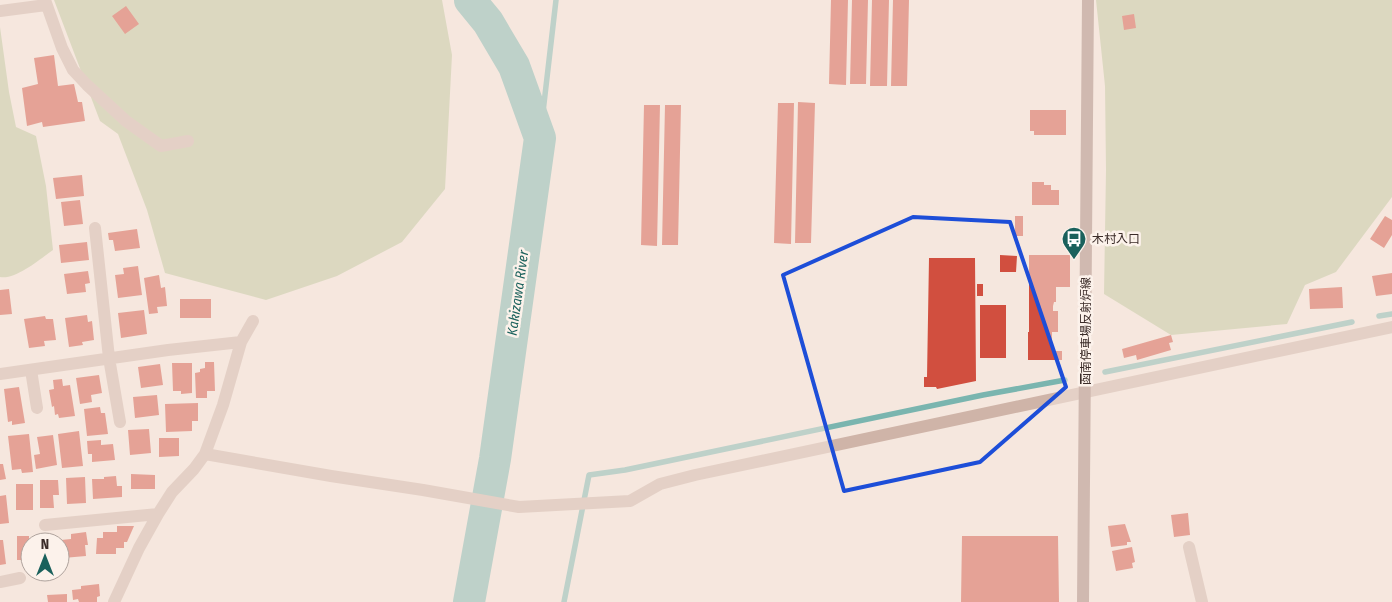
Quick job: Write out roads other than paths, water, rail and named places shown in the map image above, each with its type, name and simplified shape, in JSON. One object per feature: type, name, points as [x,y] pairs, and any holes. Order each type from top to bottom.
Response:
[{"type":"main road","name":"函南停車場反射炉線","points":[[1083,602],[1088,0]]},
{"type":"street","points":[[0,10],[46,2],[56,34],[69,63],[87,86],[126,121],[162,146],[188,141]]},
{"type":"street","points":[[95,228],[109,358],[120,422]]},
{"type":"street","points":[[114,602],[139,548],[158,514],[172,492],[194,469],[205,454],[223,405],[241,342],[253,321]]},
{"type":"street","points":[[205,454],[519,507],[630,501],[660,484],[695,475],[1392,327]]},
{"type":"street","points":[[0,374],[168,350],[241,342]]},
{"type":"street","points":[[31,370],[37,408]]},
{"type":"street","points":[[45,525],[158,514]]},
{"type":"street","points":[[1189,546],[1202,602]]},
{"type":"street","points":[[0,582],[20,578]]},
{"type":"waterway","name":"Kakizawa River","points":[[469,602],[495,459],[540,138],[514,66],[488,22],[470,0]]},
{"type":"waterway","points":[[540,138],[556,0]]},
{"type":"waterway","points":[[1379,316],[1392,314]]},
{"type":"waterway","points":[[1105,372],[1352,322]]},
{"type":"waterway","points":[[564,602],[589,475],[625,470],[983,395],[1065,380]]},
{"type":"place","name":"木村入口","points":[[1074,260]]}]
